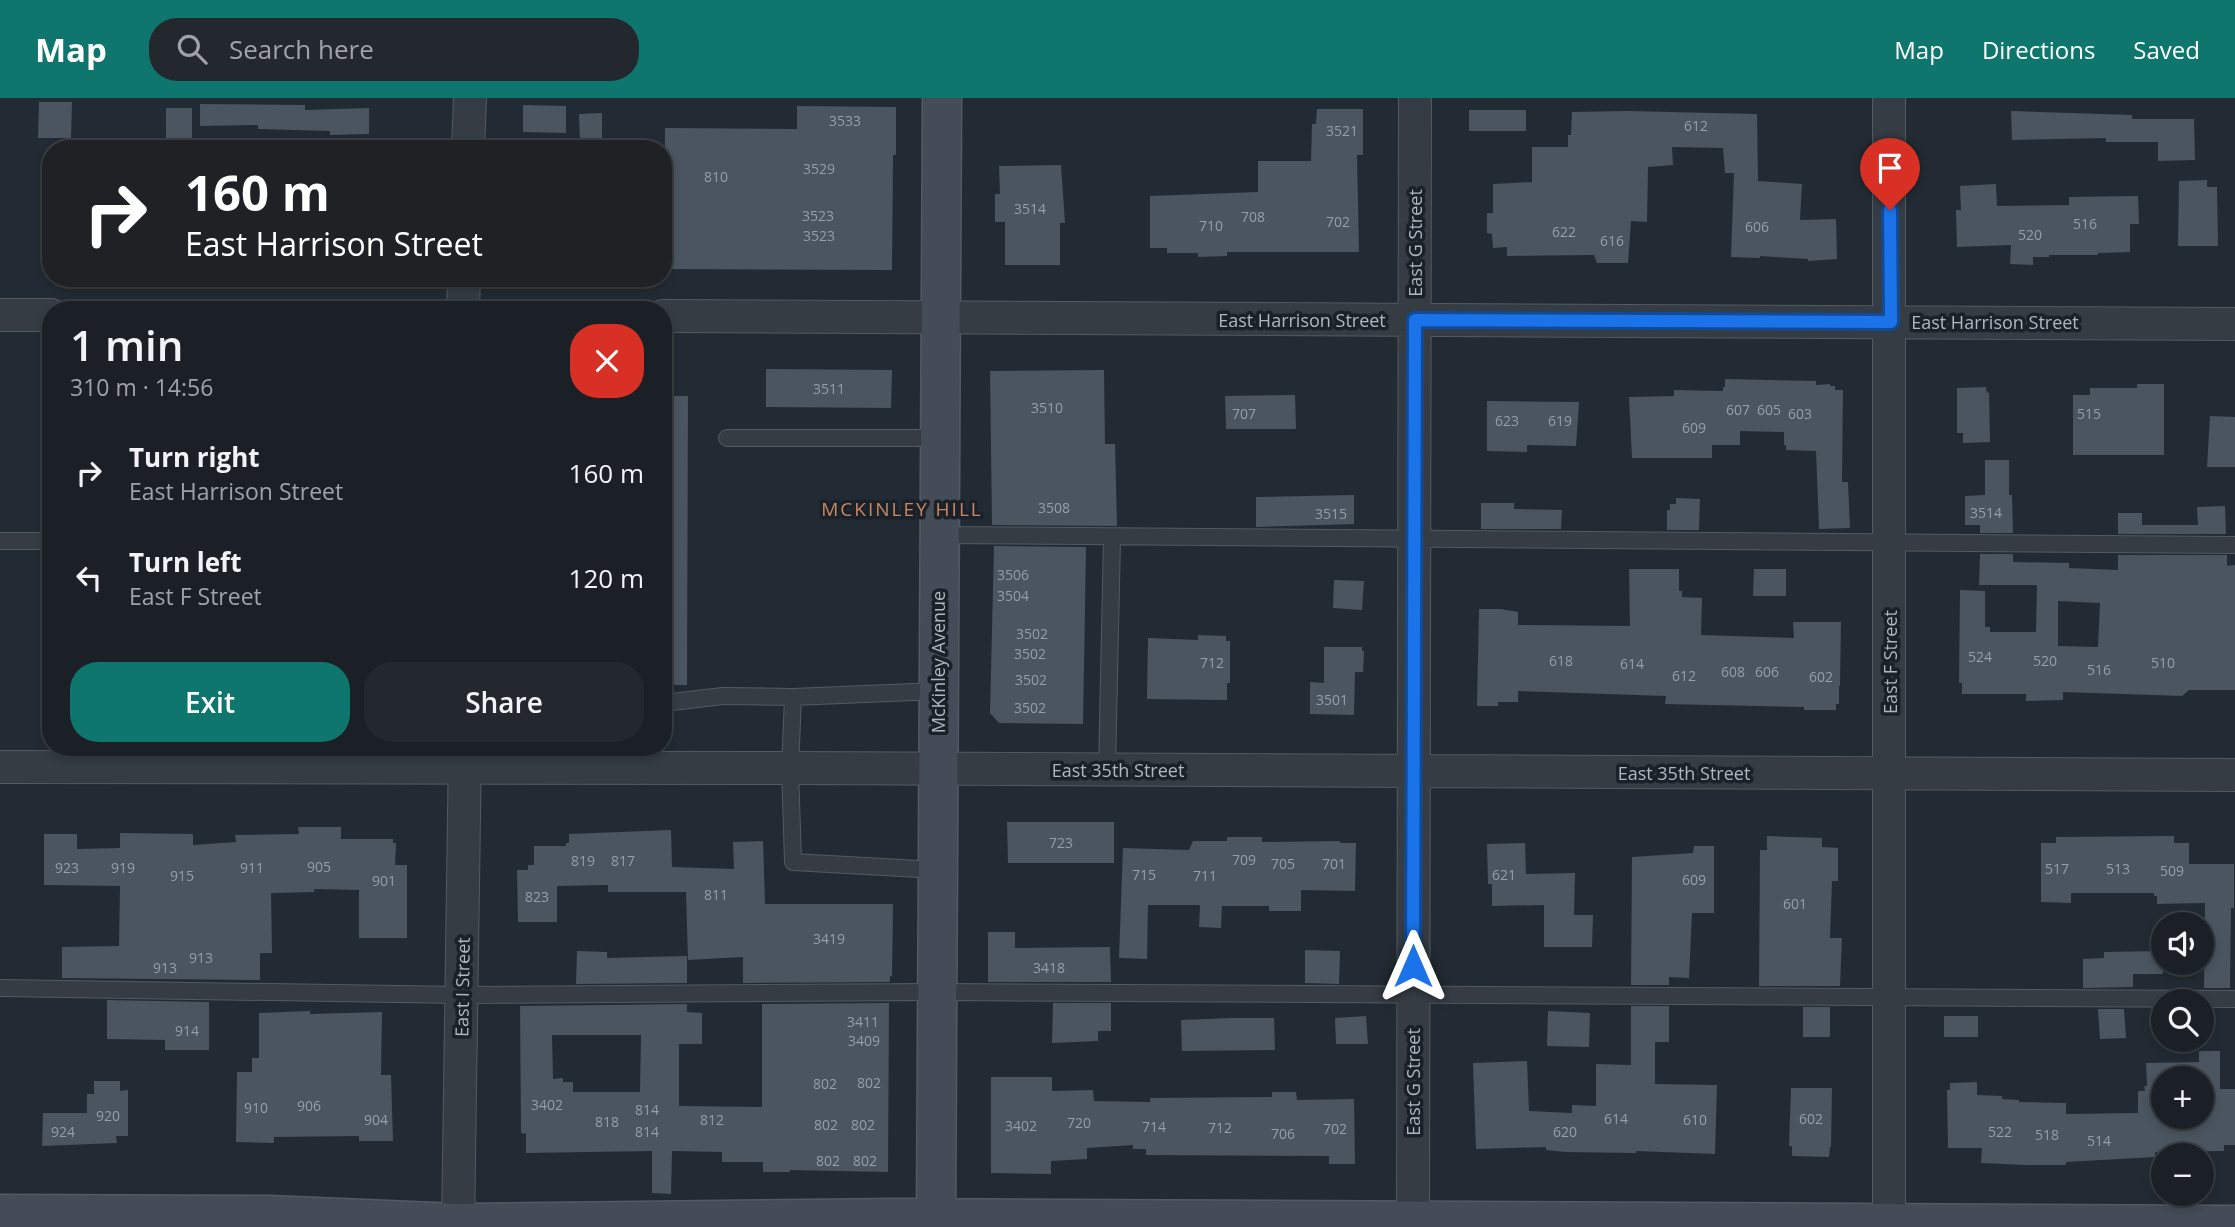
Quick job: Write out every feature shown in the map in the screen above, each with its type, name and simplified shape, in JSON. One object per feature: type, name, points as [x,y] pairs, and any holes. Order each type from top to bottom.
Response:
[{"type":"street","points":[[468,140],[470,98]]},
{"type":"street","name":"McKinley Avenue","points":[[936,1223],[942,98]]},
{"type":"street","name":"East G Street","points":[[1413,1224],[1415,98]]},
{"type":"street","name":"East F Street","points":[[1889,98],[1889,1225]]},
{"type":"street","points":[[0,315],[42,315]]},
{"type":"street","name":"East Harrison Street","points":[[672,316],[2235,324]]},
{"type":"street","name":"East 35th Street","points":[[0,767],[465,757],[790,768],[2235,775]]},
{"type":"street","name":"East I Street","points":[[458,1225],[465,757]]},
{"type":"street","points":[[0,1214],[94,1221],[458,1225],[2235,1225]]},
{"type":"lane","points":[[727,438],[939,438]]},
{"type":"lane","points":[[939,535],[2235,545]]},
{"type":"lane","points":[[1107,770],[1112,537]]},
{"type":"lane","points":[[0,541],[42,541]]},
{"type":"lane","points":[[672,703],[723,696],[793,697],[938,691]]},
{"type":"lane","points":[[793,697],[790,768],[793,862],[937,870]]},
{"type":"lane","points":[[0,988],[461,995],[937,992],[2235,999]]},
{"type":"building","points":[[39,102],[72,102],[71,138],[38,138]]},
{"type":"building","points":[[200,104],[305,105],[305,110],[369,108],[369,134],[330,135],[330,131],[258,129],[258,125],[200,126]]},
{"type":"building","points":[[523,105],[566,106],[566,133],[523,132]]},
{"type":"building","points":[[797,106],[896,107],[892,270],[672,269],[672,140],[665,140],[665,128],[797,129]]},
{"type":"building","points":[[166,108],[192,108],[192,140],[166,140]]},
{"type":"building","points":[[1317,109],[1363,109],[1363,155],[1357,155],[1359,252],[1227,252],[1227,256],[1198,257],[1198,253],[1167,253],[1167,248],[1150,248],[1150,196],[1258,192],[1258,161],[1311,161],[1312,124],[1316,124]]},
{"type":"building","points":[[1469,110],[1526,110],[1526,131],[1469,131]]},
{"type":"building","points":[[2011,111],[2132,115],[2132,119],[2194,119],[2195,160],[2158,161],[2158,142],[2106,142],[2106,138],[2012,140]]},
{"type":"building","points":[[1572,112],[1757,114],[1758,181],[1802,184],[1800,220],[1836,219],[1837,259],[1808,261],[1760,256],[1731,257],[1734,173],[1725,173],[1723,148],[1672,147],[1673,165],[1648,167],[1647,222],[1631,221],[1628,263],[1597,263],[1594,255],[1507,256],[1507,247],[1493,248],[1492,234],[1487,233],[1487,213],[1493,213],[1493,184],[1532,182],[1532,147],[1568,147]]},
{"type":"building","points":[[602,113],[602,140],[580,140],[579,114]]},
{"type":"building","points":[[1061,165],[1065,223],[1060,223],[1060,265],[1005,265],[1005,222],[995,222],[995,194],[1000,194],[999,166]]},
{"type":"building","points":[[2207,180],[2207,187],[2217,187],[2218,246],[2178,246],[2179,181]]},
{"type":"building","points":[[1996,184],[1997,206],[2069,205],[2069,197],[2138,196],[2139,224],[2130,224],[2130,252],[2033,257],[2033,265],[2010,264],[2011,245],[1957,247],[1956,210],[1961,210],[1960,186]]},
{"type":"building","points":[[766,369],[892,370],[891,408],[766,407]]},
{"type":"building","points":[[1104,370],[1105,444],[1115,444],[1117,526],[992,525],[990,371]]},
{"type":"building","points":[[1725,379],[1816,381],[1816,385],[1830,384],[1835,386],[1835,390],[1843,390],[1842,482],[1848,482],[1850,528],[1819,529],[1816,451],[1786,450],[1784,432],[1740,431],[1740,445],[1712,445],[1712,458],[1632,458],[1629,397],[1674,396],[1674,390],[1723,391]]},
{"type":"building","points":[[2137,384],[2164,384],[2164,455],[2073,455],[2073,395],[2090,395],[2090,388],[2137,388]]},
{"type":"building","points":[[1986,387],[1987,393],[1989,392],[1990,442],[1963,443],[1963,433],[1957,433],[1957,388]]},
{"type":"building","points":[[1295,395],[1296,429],[1226,429],[1225,396]]},
{"type":"building","points":[[672,396],[688,396],[687,685],[672,685]]},
{"type":"building","points":[[1487,401],[1579,402],[1576,446],[1527,445],[1527,452],[1487,451]]},
{"type":"building","points":[[2210,416],[2235,417],[2235,467],[2207,467]]},
{"type":"building","points":[[1985,460],[2009,460],[2013,533],[1980,533],[1980,525],[1965,525],[1965,496],[1985,495]]},
{"type":"building","points":[[1354,495],[1354,524],[1256,527],[1256,497]]},
{"type":"building","points":[[1676,498],[1700,499],[1699,530],[1667,530],[1667,510],[1670,510],[1670,504],[1676,504]]},
{"type":"building","points":[[1481,503],[1514,503],[1514,509],[1562,510],[1561,529],[1481,529]]},
{"type":"building","points":[[2225,506],[2226,534],[2118,534],[2118,513],[2142,513],[2142,525],[2198,525],[2197,507]]},
{"type":"building","points":[[994,546],[1086,547],[1083,724],[999,723],[990,713]]},
{"type":"building","points":[[1980,554],[2013,554],[2013,562],[2069,563],[2069,568],[2118,570],[2118,555],[2227,555],[2227,566],[2235,565],[2235,690],[2189,690],[2182,696],[2063,692],[2063,700],[2026,701],[2026,694],[1962,694],[1962,683],[1959,683],[1960,590],[1985,591],[1985,627],[1990,627],[1990,632],[2036,632],[2037,585],[1979,585]],"holes":[[[2058,601],[2100,603],[2098,647],[2058,646]]]},
{"type":"building","points":[[1629,569],[1679,569],[1679,591],[1682,591],[1682,597],[1702,598],[1701,635],[1794,638],[1793,622],[1841,622],[1839,704],[1836,704],[1836,710],[1665,704],[1666,696],[1518,691],[1518,702],[1477,706],[1479,609],[1518,612],[1518,625],[1630,626]]},
{"type":"building","points":[[1754,569],[1786,569],[1786,596],[1753,596]]},
{"type":"building","points":[[1334,580],[1364,581],[1362,610],[1333,608]]},
{"type":"building","points":[[1198,635],[1226,636],[1226,641],[1230,641],[1230,683],[1227,683],[1227,700],[1147,699],[1148,638],[1198,640]]},
{"type":"building","points":[[1324,647],[1362,647],[1364,651],[1363,672],[1355,672],[1354,715],[1310,714],[1310,682],[1324,683]]},
{"type":"building","points":[[1007,822],[1114,822],[1114,863],[1008,863]]},
{"type":"building","points":[[298,827],[341,827],[341,839],[393,839],[393,843],[396,843],[395,865],[407,865],[407,938],[359,938],[359,890],[314,889],[314,892],[271,893],[272,953],[260,953],[260,980],[62,978],[62,947],[119,946],[120,886],[44,885],[44,834],[77,834],[77,849],[120,848],[120,833],[193,834],[193,845],[236,842],[235,835],[299,834]]},
{"type":"building","points":[[671,830],[672,867],[734,869],[733,842],[763,841],[765,904],[893,904],[890,982],[743,983],[743,957],[688,960],[686,892],[608,892],[608,885],[557,886],[557,922],[518,922],[517,870],[528,870],[528,865],[534,865],[534,846],[566,846],[566,843],[569,843],[569,834]]},
{"type":"building","points":[[1767,836],[1822,838],[1822,847],[1838,848],[1838,881],[1832,881],[1830,938],[1842,938],[1840,986],[1759,986],[1760,850],[1767,850]]},
{"type":"building","points":[[2174,836],[2174,843],[2189,843],[2189,864],[2234,864],[2230,988],[2204,988],[2204,975],[2214,975],[2214,912],[2205,912],[2205,903],[2157,904],[2157,896],[2154,896],[2154,893],[2071,893],[2071,903],[2041,902],[2041,843],[2056,843],[2056,837]]},
{"type":"building","points":[[1227,837],[1262,837],[1262,842],[1356,843],[1355,891],[1301,890],[1301,911],[1269,911],[1269,906],[1222,906],[1221,928],[1199,927],[1200,905],[1148,905],[1147,959],[1119,958],[1123,848],[1189,850],[1193,841],[1227,841]]},
{"type":"building","points":[[1525,843],[1526,874],[1575,873],[1574,915],[1593,915],[1592,947],[1544,947],[1544,905],[1492,906],[1492,884],[1488,884],[1487,844]]},
{"type":"building","points":[[1694,846],[1714,846],[1714,913],[1692,913],[1689,978],[1669,977],[1669,985],[1631,985],[1632,857],[1693,853]]},
{"type":"building","points":[[988,932],[1015,932],[1015,948],[1110,947],[1111,982],[988,982]]},
{"type":"building","points":[[1305,950],[1340,951],[1339,984],[1305,983]]},
{"type":"building","points":[[577,951],[607,952],[607,958],[687,956],[687,983],[576,984]]},
{"type":"building","points":[[2151,951],[2151,974],[2133,974],[2133,987],[2083,988],[2083,959],[2104,958],[2104,952]]},
{"type":"building","points":[[107,1000],[209,1002],[209,1050],[165,1050],[165,1040],[107,1039]]},
{"type":"building","points":[[889,1003],[888,1172],[763,1172],[763,1162],[722,1162],[722,1152],[672,1151],[671,1194],[652,1193],[652,1151],[526,1153],[526,1134],[521,1133],[520,1006],[687,1004],[687,1012],[702,1013],[702,1044],[679,1044],[679,1106],[762,1107],[762,1004]],"holes":[[[552,1035],[641,1035],[640,1092],[573,1092],[573,1082],[563,1082],[563,1078],[553,1079]]]},
{"type":"building","points":[[1053,1003],[1111,1003],[1111,1031],[1098,1031],[1098,1041],[1052,1043]]},
{"type":"building","points":[[1631,1006],[1669,1006],[1669,1042],[1655,1042],[1655,1084],[1717,1085],[1715,1154],[1565,1152],[1546,1150],[1546,1147],[1476,1149],[1473,1063],[1527,1061],[1529,1111],[1572,1113],[1572,1105],[1596,1106],[1596,1064],[1631,1065]]},
{"type":"building","points":[[1803,1007],[1830,1007],[1830,1037],[1803,1037]]},
{"type":"building","points":[[2098,1009],[2124,1009],[2126,1038],[2100,1039]]},
{"type":"building","points":[[310,1011],[310,1014],[382,1012],[381,1075],[391,1075],[393,1141],[359,1141],[359,1136],[274,1137],[274,1143],[236,1142],[237,1072],[252,1072],[252,1058],[259,1058],[259,1013]]},
{"type":"building","points":[[1548,1011],[1590,1013],[1589,1047],[1547,1046]]},
{"type":"building","points":[[1366,1016],[1368,1044],[1336,1044],[1335,1018]]},
{"type":"building","points":[[1944,1016],[1978,1016],[1978,1037],[1944,1037]]},
{"type":"building","points":[[1274,1018],[1275,1050],[1182,1051],[1181,1020]]},
{"type":"building","points":[[2220,1051],[2220,1089],[2235,1089],[2235,1145],[2224,1145],[2224,1151],[2214,1151],[2214,1143],[2151,1143],[2151,1157],[2066,1162],[2066,1165],[1981,1163],[1982,1148],[1948,1148],[1947,1090],[1950,1090],[1950,1083],[1977,1082],[1977,1095],[2002,1096],[2002,1099],[2019,1102],[2066,1103],[2066,1114],[2138,1113],[2138,1091],[2145,1091],[2144,1086],[2147,1086],[2146,1063],[2199,1062],[2199,1052]]},
{"type":"building","points":[[991,1077],[1052,1077],[1052,1091],[1093,1090],[1094,1101],[1150,1102],[1150,1098],[1272,1097],[1272,1092],[1296,1092],[1297,1100],[1354,1099],[1355,1164],[1329,1164],[1329,1156],[1146,1155],[1146,1149],[1133,1149],[1133,1145],[1087,1148],[1087,1159],[1051,1161],[1051,1174],[991,1173]]},
{"type":"building","points":[[94,1081],[120,1081],[120,1091],[128,1090],[128,1136],[116,1136],[117,1143],[42,1146],[43,1113],[87,1113],[87,1094],[94,1094]]},
{"type":"building","points":[[1791,1088],[1832,1088],[1829,1157],[1792,1156],[1792,1146],[1789,1146]]},
{"type":"district","name":"MCKINLEY HILL","points":[[902,509]]},
{"type":"route","points":[[1413,966],[1415,320],[1891,322],[1890,210]]}]
